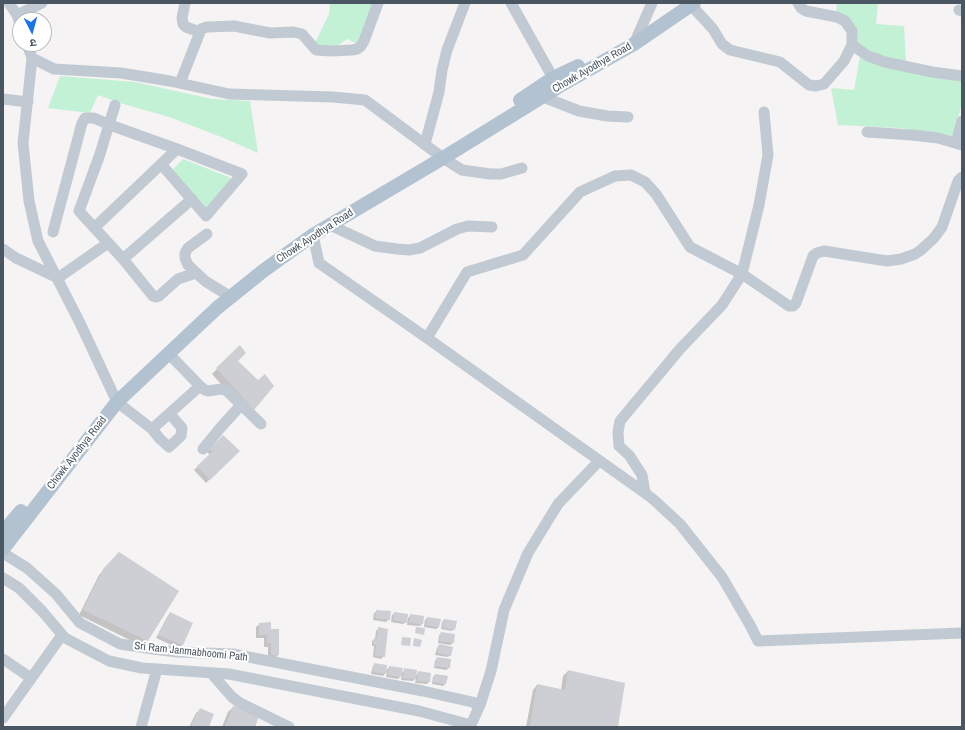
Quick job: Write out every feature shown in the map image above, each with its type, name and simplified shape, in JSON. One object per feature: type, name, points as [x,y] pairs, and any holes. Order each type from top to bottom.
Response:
[{"type":"main road","name":"Chowk Ayodhya Road","points":[[3,548],[116,398],[170,354],[227,294],[263,271],[435,152],[543,97],[556,83],[636,40],[689,4]]},
{"type":"main road","points":[[3,532],[116,398],[227,294],[327,219],[435,152],[556,83]]},
{"type":"street","points":[[9,3],[15,12]]},
{"type":"street","points":[[29,12],[42,3]]},
{"type":"street","points":[[185,3],[182,18],[183,24],[186,27],[200,32]]},
{"type":"street","points":[[180,83],[201,29],[207,27],[234,26],[270,33],[293,32],[302,34],[316,50],[331,52],[357,49],[364,41],[378,3]]},
{"type":"street","points":[[435,152],[442,70],[447,50],[465,3]]},
{"type":"street","points":[[511,3],[556,83]]},
{"type":"street","points":[[636,40],[652,3]]},
{"type":"street","points":[[689,4],[713,29],[722,44],[730,50],[780,62],[809,85],[816,86],[824,84],[844,61],[852,45],[852,31],[845,21],[837,17],[806,12],[798,3]]},
{"type":"street","points":[[852,45],[868,56],[885,62],[932,72],[962,76]]},
{"type":"street","points":[[30,52],[32,58],[23,143],[29,201],[38,241],[58,278],[116,398],[152,429],[169,447],[181,436],[182,428],[170,414]]},
{"type":"street","points":[[32,58],[54,69],[121,73],[180,83],[230,94],[333,97],[365,100],[435,152],[462,170],[501,174],[522,168]]},
{"type":"street","points":[[543,97],[579,111],[607,116],[628,117]]},
{"type":"street","points":[[3,99],[28,102]]},
{"type":"street","points":[[115,105],[110,125],[79,211],[123,259],[152,296],[156,297],[178,279],[196,273]]},
{"type":"street","points":[[645,492],[642,475],[629,456],[619,446],[618,432],[620,421],[680,348],[722,305],[742,274],[759,204],[768,155],[764,112]]},
{"type":"street","points":[[53,232],[82,123],[85,118],[94,118],[242,174],[206,216],[162,164]]},
{"type":"street","points":[[867,132],[938,138],[959,144],[962,121]]},
{"type":"street","points":[[94,228],[177,149]]},
{"type":"street","points":[[427,338],[467,272],[523,255],[580,192],[616,176],[631,175],[639,177],[646,182],[656,194],[690,247],[742,274],[789,306],[793,306],[796,303],[814,256],[817,253],[824,251],[887,261],[901,259],[915,254],[926,246],[939,233],[958,181],[962,177]]},
{"type":"street","points":[[123,259],[192,199]]},
{"type":"street","points":[[330,225],[375,246],[409,250],[420,248],[457,229],[468,226],[492,227]]},
{"type":"street","points":[[207,234],[188,248],[185,253],[185,258],[188,265],[205,281],[227,294]]},
{"type":"street","points":[[313,235],[319,263],[645,492],[680,524],[722,577],[758,641],[962,633]]},
{"type":"street","points":[[58,278],[108,243]]},
{"type":"street","points":[[3,249],[16,258],[58,278]]},
{"type":"street","points":[[170,354],[204,390],[224,389],[242,404],[261,424]]},
{"type":"street","points":[[152,429],[200,386]]},
{"type":"street","points":[[203,449],[242,404]]},
{"type":"street","points":[[470,726],[480,705],[492,671],[502,616],[528,553],[558,504],[599,461]]},
{"type":"street","name":"Sri Ram Janmabhoomi Path","points":[[3,553],[27,568],[56,594],[80,623],[120,644],[169,651],[233,654],[423,691],[480,705]]},
{"type":"street","name":"Sri Ram Janmabhoomi Path","points":[[3,578],[19,588],[42,611],[65,638],[109,662],[142,668],[229,674],[419,710],[470,726]]},
{"type":"street","points":[[3,718],[62,634]]},
{"type":"street","points":[[3,659],[31,678]]},
{"type":"street","points":[[141,727],[157,669]]},
{"type":"street","points":[[211,673],[232,697],[240,703],[288,727]]},
{"type":"green space","points":[[330,3],[373,3],[358,44],[347,39],[336,47],[319,47],[315,43],[329,14]]},
{"type":"green space","points":[[837,3],[878,3],[876,24],[904,26],[906,62],[878,55],[858,46],[857,32],[836,13]]},
{"type":"green space","points":[[860,56],[960,80],[962,84],[962,104],[952,137],[901,128],[838,125],[831,88],[854,90]]},
{"type":"green space","points":[[60,76],[135,82],[212,99],[250,101],[258,153],[169,117],[98,95],[90,113],[48,108]]},
{"type":"green space","points":[[183,159],[231,178],[206,212],[172,170]]},
{"type":"building","points":[[240,345],[246,353],[238,361],[258,380],[265,374],[274,386],[254,410],[216,368]]},
{"type":"building","points":[[223,435],[240,451],[210,480],[197,466],[213,451],[210,448]]},
{"type":"building","points":[[119,552],[179,591],[148,641],[83,610],[103,569]]},
{"type":"building","points":[[376,610],[391,611],[390,620],[375,618]]},
{"type":"building","points":[[170,612],[193,623],[183,645],[158,635]]},
{"type":"building","points":[[394,612],[408,614],[407,623],[393,620]]},
{"type":"building","points":[[410,614],[424,616],[423,624],[409,623]]},
{"type":"building","points":[[427,617],[441,619],[439,627],[426,625]]},
{"type":"building","points":[[444,619],[457,621],[455,630],[442,627]]},
{"type":"building","points":[[271,622],[271,629],[279,629],[279,655],[271,655],[271,643],[267,643],[267,635],[259,635],[259,623]]},
{"type":"building","points":[[378,627],[388,629],[385,657],[375,655],[376,645],[373,644],[374,638],[377,639]]},
{"type":"building","points":[[416,627],[425,628],[424,635],[415,633]]},
{"type":"building","points":[[441,632],[455,634],[454,643],[439,641]]},
{"type":"building","points":[[402,637],[411,638],[410,646],[401,645]]},
{"type":"building","points":[[414,638],[422,640],[420,647],[413,646]]},
{"type":"building","points":[[439,644],[453,647],[451,656],[437,653]]},
{"type":"building","points":[[437,657],[451,659],[450,668],[435,666]]},
{"type":"building","points":[[374,663],[387,665],[386,674],[373,672]]},
{"type":"building","points":[[389,666],[403,668],[401,677],[388,675]]},
{"type":"building","points":[[404,668],[417,670],[416,679],[403,678]]},
{"type":"building","points":[[568,670],[625,683],[618,727],[530,726],[537,684],[565,690]]},
{"type":"building","points":[[418,671],[431,673],[430,682],[417,681]]},
{"type":"building","points":[[435,674],[448,676],[446,684],[433,682]]},
{"type":"building","points":[[233,706],[259,716],[255,727],[225,727]]},
{"type":"building","points":[[200,708],[214,714],[209,727],[190,727]]}]
